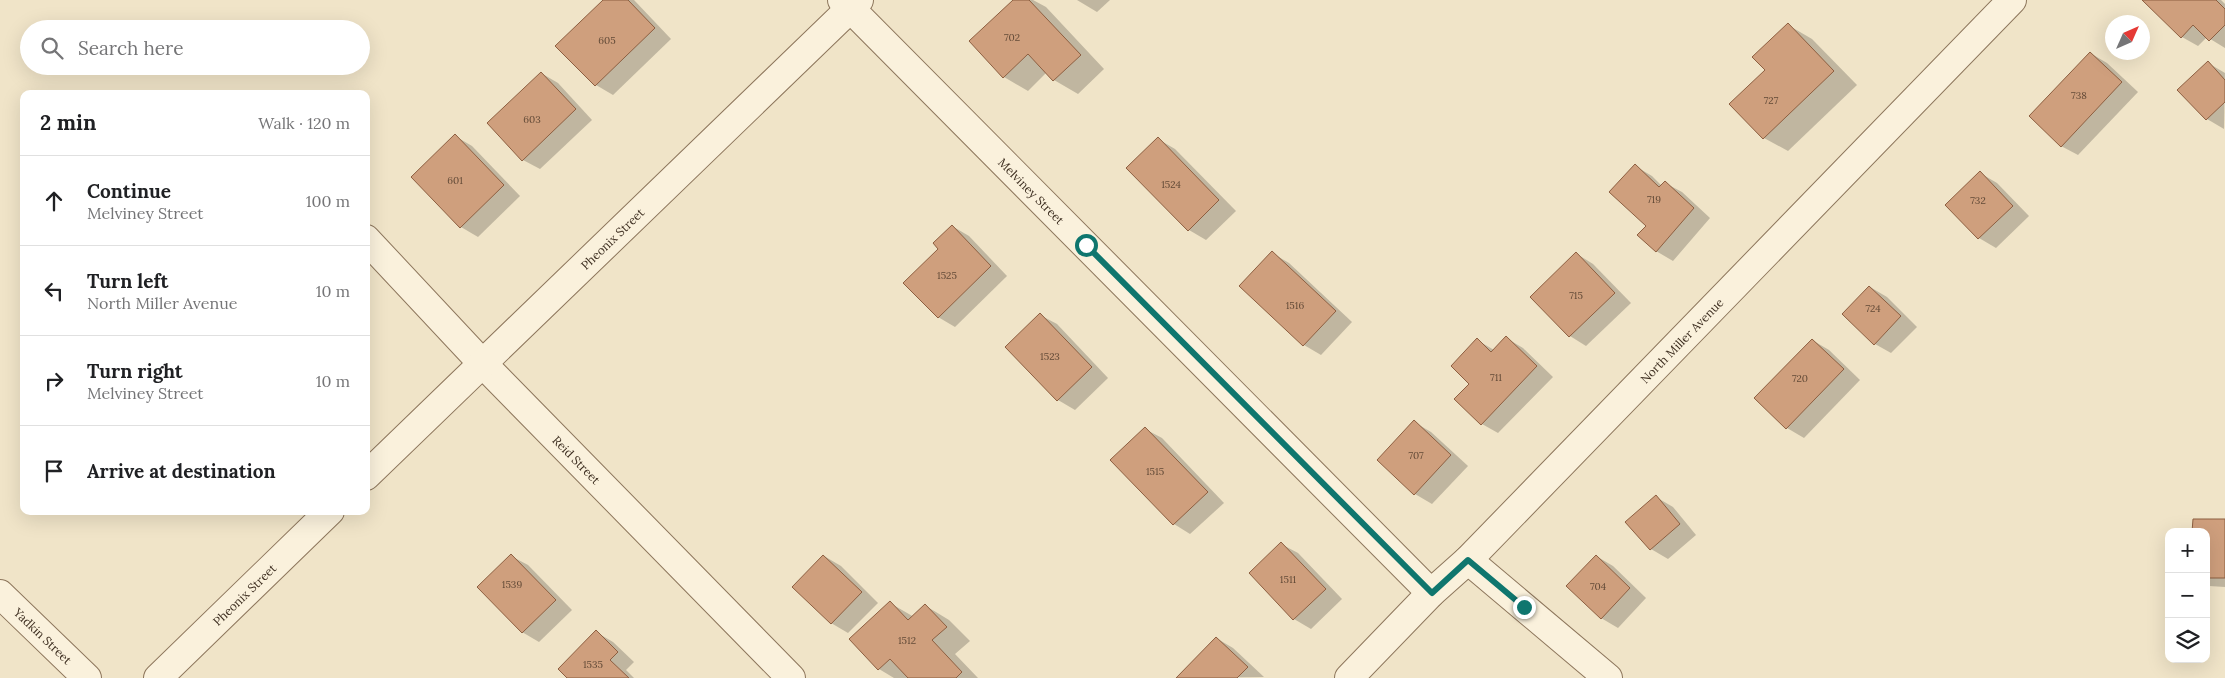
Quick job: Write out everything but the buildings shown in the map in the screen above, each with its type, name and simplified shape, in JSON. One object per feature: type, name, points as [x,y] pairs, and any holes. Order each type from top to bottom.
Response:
[{"type":"street","name":"North Miller Avenue","points":[[1349,678],[1432,593],[1468,560],[2012,0]]},
{"type":"street","name":"Pheonix Street","points":[[370,472],[851,3]]},
{"type":"street","name":"Melviney Street","points":[[851,3],[1432,593]]},
{"type":"street","name":"Reid Street","points":[[370,243],[482,363],[791,678]]},
{"type":"street","name":"Pheonix Street","points":[[158,678],[326,515]]},
{"type":"street","points":[[1468,560],[1608,678]]},
{"type":"street","name":"Yadkin Street","points":[[0,594],[88,678]]},
{"type":"route","points":[[1086,245],[1432,593],[1468,560],[1524,607]]}]
